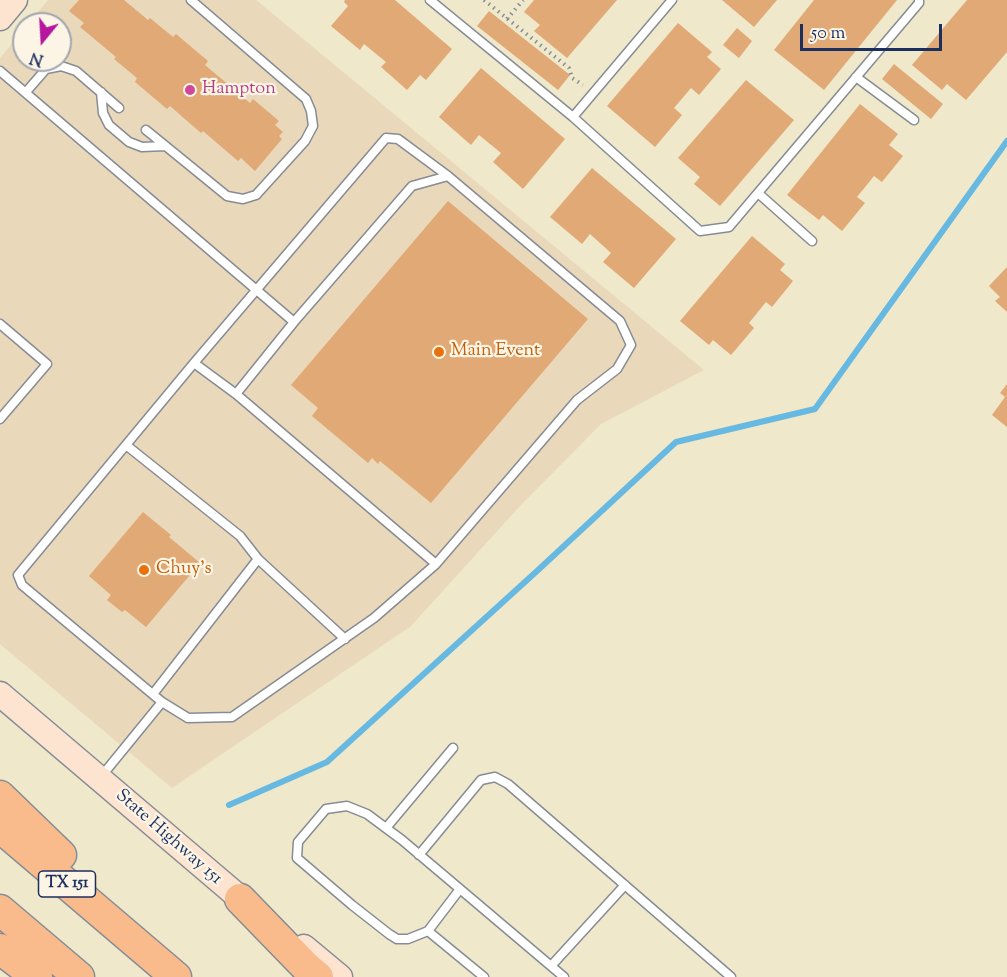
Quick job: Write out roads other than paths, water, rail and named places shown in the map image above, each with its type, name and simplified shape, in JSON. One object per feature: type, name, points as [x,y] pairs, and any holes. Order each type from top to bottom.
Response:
[{"type":"highway","points":[[0,796],[82,875],[134,941]]},
{"type":"highway","name":"TX 151","points":[[0,827],[176,977]]},
{"type":"highway","points":[[240,899],[318,977]]},
{"type":"highway","points":[[0,910],[79,977]]},
{"type":"highway","points":[[0,949],[37,977]]},
{"type":"main road","points":[[0,18],[15,0]]},
{"type":"main road","name":"State Highway 151","points":[[0,694],[240,899],[340,977]]},
{"type":"lane","points":[[146,130],[227,196],[243,199],[256,195],[304,141],[314,126],[306,99],[191,0]]},
{"type":"lane","points":[[430,0],[573,117],[700,231],[729,227],[919,3],[919,0]]},
{"type":"lane","points":[[573,117],[672,0]]},
{"type":"lane","points":[[26,93],[46,69],[61,66],[76,71],[119,108]]},
{"type":"lane","points":[[0,70],[294,322]]},
{"type":"lane","points":[[856,77],[914,120]]},
{"type":"lane","points":[[101,92],[103,113],[109,125],[129,142],[142,147],[165,146]]},
{"type":"lane","points":[[386,138],[398,139],[448,176],[620,321],[631,345],[617,369],[577,400],[436,564],[375,618],[232,717],[188,718],[162,702],[22,585],[18,574],[256,290],[386,138]]},
{"type":"lane","points":[[236,394],[294,322],[412,186],[448,176]]},
{"type":"lane","points":[[758,193],[812,241]]},
{"type":"lane","points":[[0,324],[47,364],[0,419]]},
{"type":"lane","points":[[194,363],[236,394],[436,564]]},
{"type":"lane","points":[[126,445],[240,536],[258,560],[345,639]]},
{"type":"lane","points":[[153,694],[258,560]]},
{"type":"lane","points":[[99,779],[162,702]]},
{"type":"lane","points":[[386,828],[453,748]]},
{"type":"lane","points":[[419,855],[481,780],[495,777],[508,784],[731,977]]},
{"type":"lane","points":[[460,889],[428,931],[408,939],[398,939],[352,905],[297,858],[298,842],[326,809],[347,806],[366,814],[419,855],[460,889],[564,977]]},
{"type":"lane","points":[[551,966],[625,885]]},
{"type":"lane","points":[[428,931],[484,977]]},
{"type":"waterway","points":[[229,805],[327,762],[676,442],[815,409],[1007,141]]},
{"type":"place","name":"Hampton","points":[[190,90]]},
{"type":"place","name":"Main Event","points":[[439,352]]},
{"type":"place","name":"Chuy's","points":[[144,570]]}]
